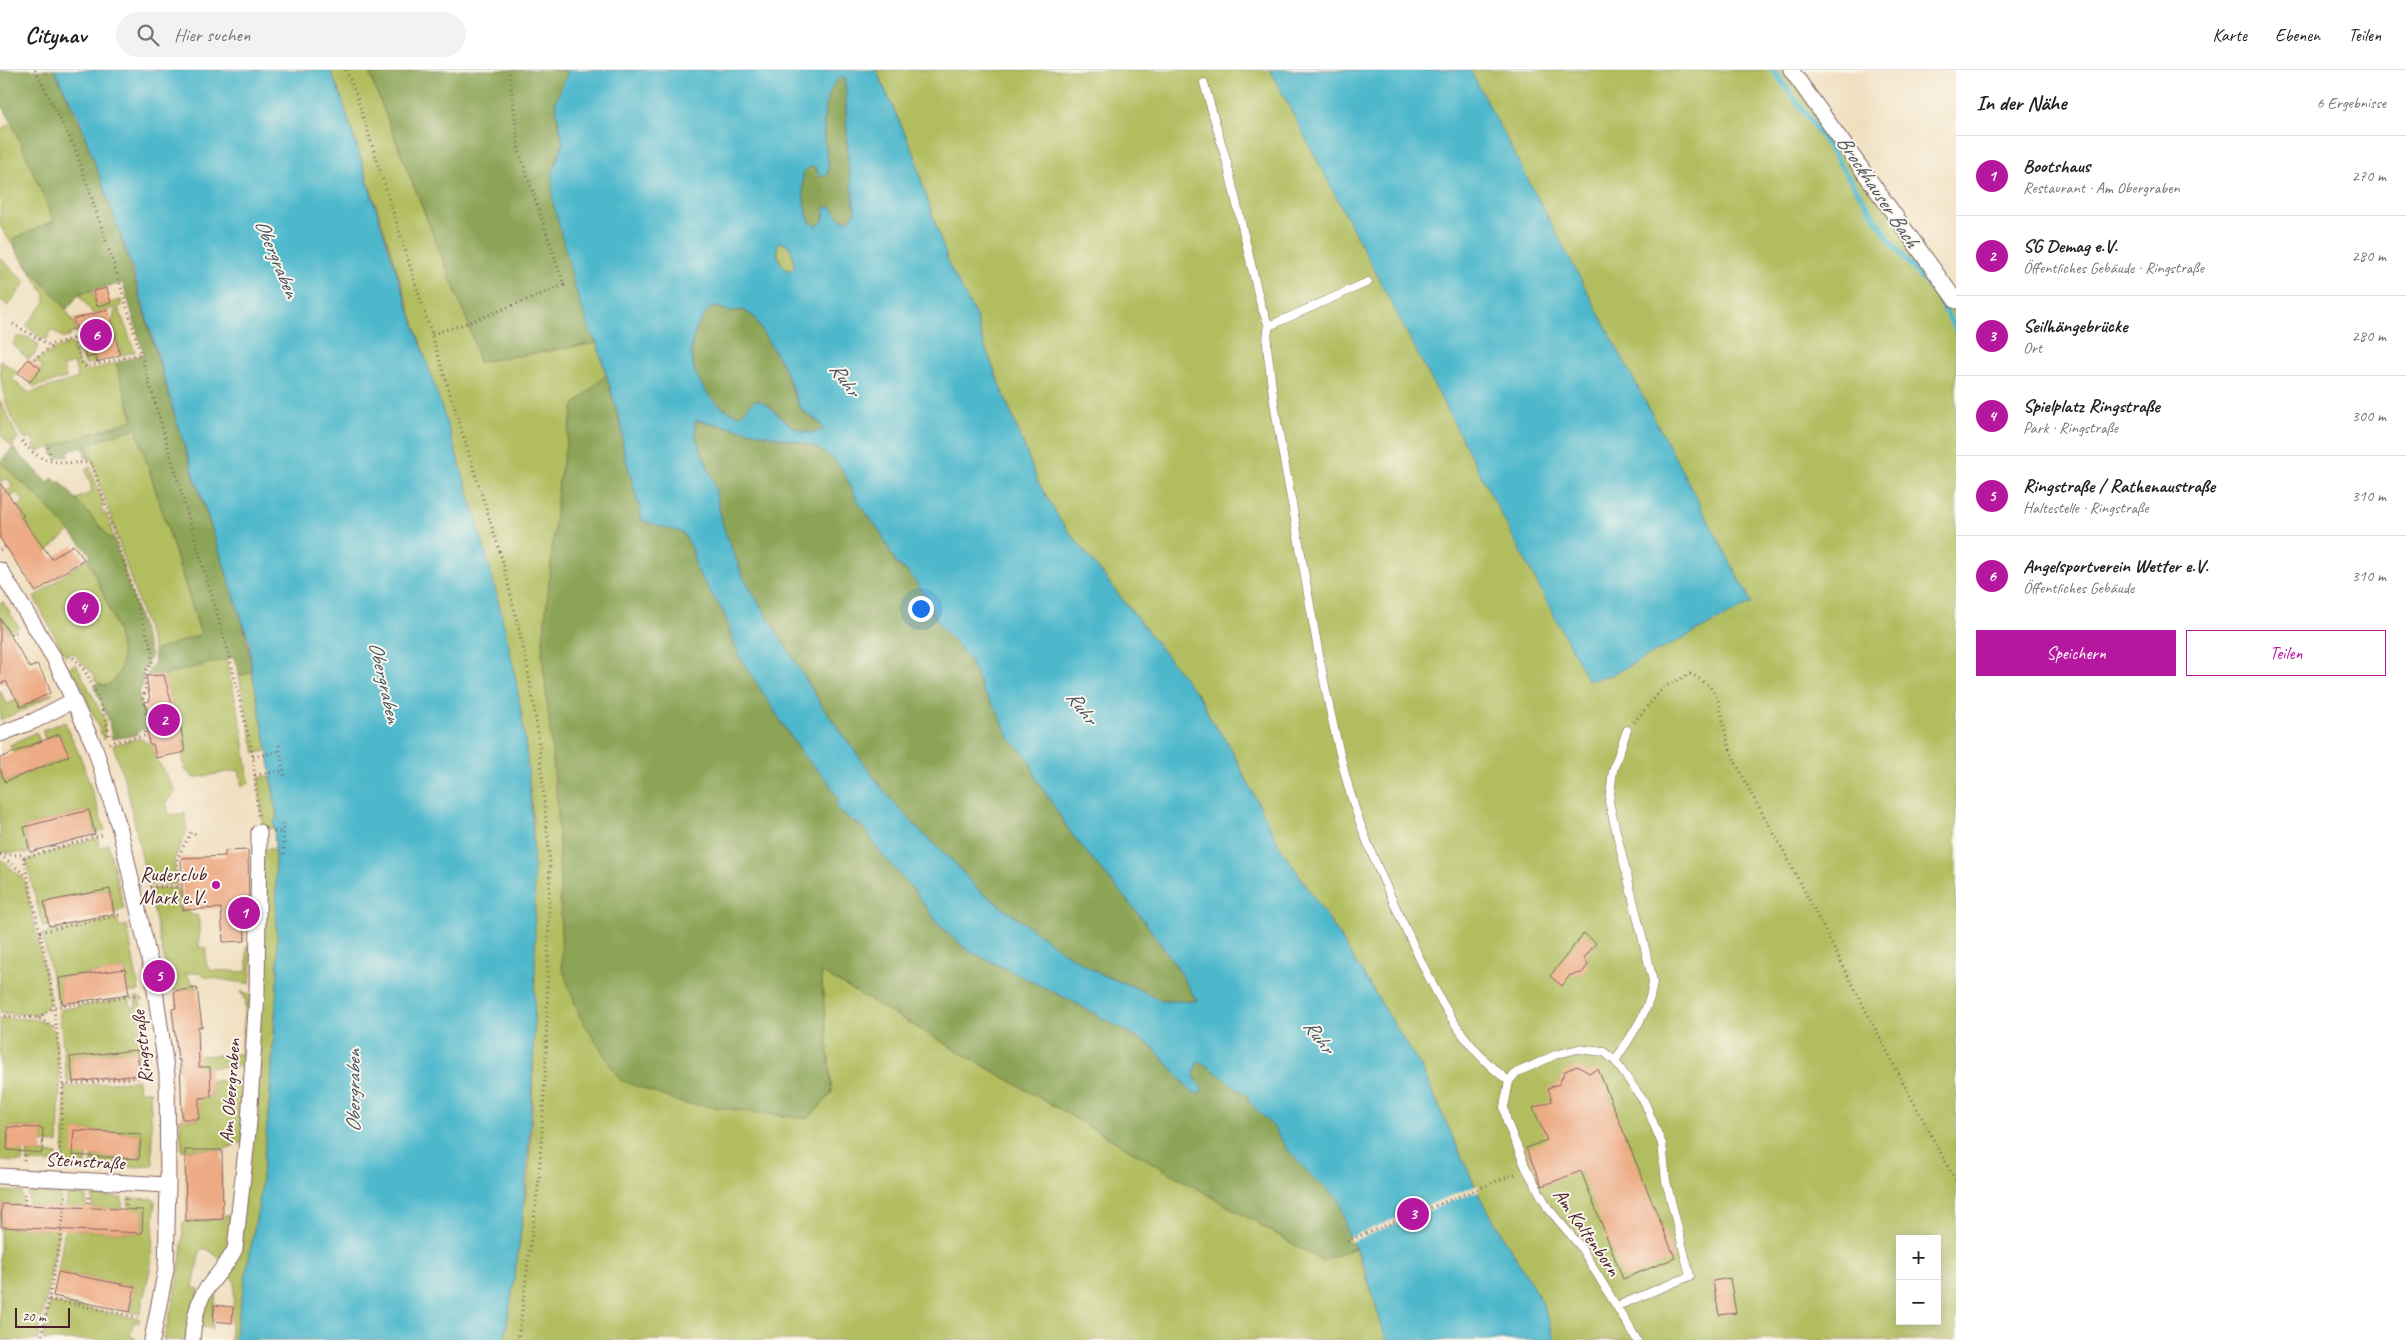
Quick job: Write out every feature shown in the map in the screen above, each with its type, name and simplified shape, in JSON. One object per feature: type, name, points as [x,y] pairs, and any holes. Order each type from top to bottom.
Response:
[{"type":"street","points":[[1792,70],[1956,301]]},
{"type":"street","name":"Ringstraße","points":[[0,570],[54,658],[94,748],[120,830],[156,992],[167,1075],[168,1185],[166,1268],[152,1340]]},
{"type":"street","points":[[0,734],[34,721],[72,701]]},
{"type":"street","name":"Am Obergraben","points":[[192,1340],[196,1312],[204,1293],[230,1260],[235,1249],[249,1122],[256,1002],[259,832]]},
{"type":"street","name":"Steinstraße","points":[[0,1176],[168,1185]]},
{"type":"lane","points":[[1204,83],[1227,163],[1261,306],[1269,326],[1266,338],[1272,395],[1322,663],[1349,790],[1385,884],[1436,992],[1456,1025],[1489,1067],[1509,1082],[1516,1073],[1538,1062],[1578,1048],[1604,1052],[1615,1061],[1645,1102],[1662,1144],[1666,1181],[1690,1276],[1617,1306]]},
{"type":"lane","points":[[1269,326],[1368,282]]},
{"type":"lane","points":[[1615,1061],[1646,1006],[1652,993],[1653,981],[1609,802],[1613,770],[1627,730]]},
{"type":"lane","name":"Am Kaltenborn","points":[[1509,1082],[1505,1094],[1506,1114],[1526,1168],[1548,1208],[1580,1246],[1637,1340]]},
{"type":"path","points":[[35,70],[75,148],[119,280],[222,625],[253,757],[259,832]]},
{"type":"path","points":[[346,70],[356,94],[503,562],[527,664],[538,733],[550,864],[546,1059],[540,1180],[518,1340]]},
{"type":"path","points":[[432,334],[468,323],[564,285],[519,152],[509,70]]},
{"type":"path","points":[[13,324],[49,345],[78,337]]},
{"type":"path","points":[[73,339],[81,362],[86,367],[140,354]]},
{"type":"path","points":[[34,359],[56,344]]},
{"type":"path","points":[[22,441],[39,458],[52,462],[92,463],[151,645],[152,664],[145,672],[146,687],[143,699],[148,727],[143,736]]},
{"type":"path","points":[[48,447],[52,462]]},
{"type":"path","points":[[0,550],[6,546]]},
{"type":"path","points":[[54,658],[75,658],[89,682],[107,721],[110,743],[148,736]]},
{"type":"path","points":[[1627,730],[1664,688],[1690,674],[1712,687],[1723,711],[1728,744],[1743,778],[1789,861],[1902,1084],[1956,1181]]},
{"type":"path","points":[[279,745],[285,777]]},
{"type":"path","points":[[253,757],[280,751]]},
{"type":"path","points":[[255,775],[284,771]]},
{"type":"path","points":[[283,823],[284,854]]},
{"type":"path","points":[[24,858],[47,849],[120,830]]},
{"type":"path","points":[[153,887],[179,886],[178,859],[190,832],[196,834]]},
{"type":"path","points":[[275,832],[284,832]]},
{"type":"path","points":[[275,846],[284,846]]},
{"type":"path","points":[[0,855],[23,855],[24,858],[54,1007],[62,1085],[64,1221],[41,1340]]},
{"type":"path","points":[[0,855],[28,877]]},
{"type":"path","points":[[40,932],[139,910]]},
{"type":"path","points":[[38,1018],[54,1007],[156,992]]},
{"type":"path","points":[[0,1016],[38,1018],[56,1028]]},
{"type":"path","points":[[62,1085],[167,1075]]},
{"type":"path","points":[[1347,1241],[1518,1172]]},
{"type":"path","points":[[49,1299],[72,1302],[135,1317]]},
{"type":"green space","points":[[0,70],[54,70],[92,156],[124,245],[178,426],[241,618],[248,644],[252,672],[239,676],[234,657],[164,675],[146,676],[155,661],[154,651],[201,634],[136,428],[88,444],[92,459],[86,458],[83,447],[68,451],[68,457],[53,456],[51,447],[133,420],[116,363],[144,354],[123,283],[80,293],[67,309],[17,253],[13,239],[54,221],[12,123],[0,101]]},
{"type":"green space","points":[[330,70],[368,70],[468,323],[479,362],[597,343],[606,375],[574,405],[559,481],[558,812],[562,968],[832,1093],[821,972],[1323,1261],[1355,1248],[1379,1310],[1386,1340],[504,1340],[528,1177],[532,1116],[534,1018],[533,819],[522,721],[513,666],[476,517],[341,96]]},
{"type":"green space","points":[[368,70],[565,70],[567,75],[556,113],[563,143],[555,166],[585,313],[590,330],[597,343],[479,362],[468,323]]},
{"type":"green space","points":[[876,70],[1791,70],[1956,301],[1956,1340],[1555,1340],[1542,1302],[1480,1197],[1421,1067],[1335,929],[1279,845],[1228,743],[1211,720],[1203,702],[1060,520],[1038,482],[982,339],[976,316],[950,268],[922,184],[916,158]]},
{"type":"green space","points":[[842,76],[845,77],[848,163],[855,210],[853,216],[847,221],[837,215],[823,215],[823,221],[817,226],[811,223],[806,211],[803,173],[810,166],[827,175],[828,161],[824,140],[826,105],[832,87]]},
{"type":"green space","points":[[12,123],[54,221],[13,239],[25,263],[54,294],[71,318],[77,332],[70,334],[70,337],[64,338],[52,330],[47,336],[49,338],[42,339],[26,326],[45,302],[45,294],[0,226],[0,130]]},
{"type":"green space","points":[[779,242],[787,245],[791,251],[794,267],[790,271],[781,265],[776,247]]},
{"type":"green space","points":[[0,258],[26,282],[8,306],[0,299]]},
{"type":"green space","points":[[93,290],[97,306],[121,300],[122,306],[93,314],[79,294]]},
{"type":"green space","points":[[717,307],[730,311],[743,310],[753,316],[783,366],[794,396],[803,412],[820,423],[823,430],[807,432],[800,430],[786,422],[769,405],[747,410],[740,415],[730,412],[711,398],[698,377],[691,355],[696,329],[711,308]]},
{"type":"green space","points":[[119,309],[135,352],[122,355],[112,323],[115,310]]},
{"type":"green space","points":[[17,337],[27,337],[38,344],[34,355],[28,359],[15,347],[13,343]]},
{"type":"green space","points":[[83,342],[87,358],[95,356],[97,363],[85,364],[77,344]]},
{"type":"green space","points":[[72,343],[79,363],[88,371],[116,363],[133,420],[36,452],[32,437],[26,440],[9,412],[1,381],[0,360],[18,373],[12,379],[29,393],[78,378],[74,363],[63,366],[66,378],[34,387],[30,382],[43,367],[35,361],[60,346],[61,348],[65,347],[64,344]]},
{"type":"green space","points":[[606,375],[622,428],[623,448],[643,521],[682,532],[692,548],[696,569],[724,613],[732,640],[791,738],[803,755],[828,781],[849,820],[864,828],[882,855],[914,890],[939,925],[967,950],[1072,1001],[1151,1045],[1192,1092],[1200,1083],[1194,1077],[1197,1062],[1207,1066],[1248,1096],[1248,1101],[1273,1126],[1288,1150],[1310,1175],[1339,1199],[1347,1231],[1355,1248],[1323,1261],[821,972],[832,1093],[808,1119],[682,1103],[620,1080],[580,1017],[562,968],[558,812],[542,652],[559,481],[574,405]]},
{"type":"green space","points":[[0,400],[18,438],[13,444],[13,448],[0,434]]},
{"type":"green space","points":[[697,420],[809,444],[830,456],[842,469],[858,502],[881,533],[896,563],[908,572],[928,599],[931,610],[947,636],[968,657],[984,693],[998,712],[1009,738],[1028,758],[1037,780],[1073,836],[1142,918],[1175,964],[1197,1001],[1162,1001],[1134,987],[1100,974],[1059,949],[976,888],[956,864],[917,828],[884,791],[822,706],[743,577],[723,526],[712,480],[696,438],[695,422]]},
{"type":"green space","points":[[136,428],[201,635],[154,651],[87,444]]},
{"type":"green space","points":[[13,448],[47,483],[53,478],[57,483],[60,481],[111,539],[114,538],[151,656],[142,674],[142,687],[139,692],[141,710],[144,709],[146,728],[140,730],[136,735],[112,739],[109,721],[94,686],[99,683],[104,686],[116,677],[121,663],[121,646],[109,607],[88,558],[91,555],[37,496],[0,462]]},
{"type":"green space","points":[[0,462],[37,496],[70,531],[46,552],[21,517],[24,515],[18,507],[24,501],[17,493],[11,497],[7,491],[13,486],[7,478],[0,482]]},
{"type":"green space","points":[[90,467],[104,506],[101,507],[103,514],[106,513],[114,538],[112,540],[76,499],[91,493],[86,468]]},
{"type":"green space","points":[[88,558],[109,607],[121,646],[121,663],[116,677],[104,686],[95,680],[94,675],[73,653],[65,655],[34,597]]},
{"type":"green space","points":[[3,602],[19,627],[9,633],[0,618],[0,603]]},
{"type":"green space","points":[[226,659],[242,729],[249,783],[242,787],[239,770],[194,778],[185,770],[182,753],[185,752],[178,712],[174,712],[164,675]]},
{"type":"green space","points":[[76,664],[105,720],[104,740],[79,681],[72,682],[65,670]]},
{"type":"green space","points":[[252,672],[268,751],[255,753],[239,676]]},
{"type":"green space","points":[[0,690],[7,704],[17,700],[21,707],[53,693],[26,709],[0,720]]},
{"type":"green space","points":[[65,722],[82,761],[105,830],[95,833],[88,810],[24,827],[30,853],[0,852],[0,769],[6,782],[68,756],[59,734],[45,739],[42,730]]},
{"type":"green space","points":[[36,732],[40,741],[14,753],[10,745]]},
{"type":"green space","points":[[140,738],[149,744],[153,744],[156,758],[176,792],[166,801],[169,815],[185,813],[187,831],[174,860],[176,884],[148,885],[127,788],[113,745]]},
{"type":"green space","points":[[271,777],[277,818],[274,821],[275,828],[263,829],[259,778]]},
{"type":"green space","points":[[97,838],[100,848],[108,844],[124,909],[114,913],[110,889],[44,902],[49,926],[43,927],[26,860]]},
{"type":"green space","points":[[263,849],[275,849],[278,969],[270,1096],[260,1197],[234,1340],[230,1340],[235,1283],[227,1270],[235,1262]]},
{"type":"green space","points":[[0,858],[25,881],[51,1002],[38,1015],[0,1013]]},
{"type":"green space","points":[[178,888],[179,909],[189,910],[190,915],[197,915],[199,921],[199,947],[206,948],[206,964],[210,970],[247,972],[247,946],[253,945],[250,984],[206,977],[199,973],[185,973],[197,988],[171,991],[149,889]]},
{"type":"green space","points":[[117,918],[119,927],[127,925],[139,991],[129,993],[125,969],[59,978],[62,1004],[58,1003],[42,934]]},
{"type":"green space","points":[[242,991],[250,995],[248,1064],[242,1068],[239,1066],[187,1068],[181,1074],[178,1060],[199,1056],[241,1054],[246,1001],[244,995],[241,994]]},
{"type":"green space","points":[[135,997],[139,997],[141,1007],[148,1074],[140,1075],[137,1050],[70,1057],[73,1082],[67,1082],[59,1010],[129,998],[131,1008],[136,1007]]},
{"type":"green space","points":[[0,1018],[37,1020],[55,1032],[60,1085],[58,1143],[42,1142],[43,1128],[8,1127],[7,1150],[23,1151],[22,1162],[0,1161]]},
{"type":"green space","points":[[138,1080],[139,1091],[150,1091],[153,1166],[125,1167],[126,1158],[139,1158],[141,1134],[74,1130],[87,1156],[86,1164],[63,1163],[65,1087]]},
{"type":"green space","points":[[244,1080],[246,1083],[243,1142],[222,1150],[182,1150],[180,1119],[199,1119],[199,1098],[211,1097],[211,1081]]},
{"type":"green space","points":[[27,1152],[57,1154],[57,1163],[28,1162]]},
{"type":"green space","points":[[92,1156],[121,1158],[120,1167],[92,1165]]},
{"type":"green space","points":[[0,1191],[22,1192],[23,1205],[2,1204],[2,1227],[47,1229],[49,1206],[29,1205],[28,1192],[61,1195],[58,1236],[38,1340],[0,1340]]},
{"type":"green space","points":[[67,1195],[86,1196],[86,1208],[73,1230],[142,1233],[143,1210],[129,1210],[128,1198],[153,1199],[155,1202],[151,1265],[140,1314],[130,1312],[135,1287],[58,1272],[65,1228]]},
{"type":"green space","points":[[93,1196],[122,1198],[122,1209],[92,1208]]},
{"type":"green space","points":[[223,1216],[233,1216],[231,1246],[222,1260],[207,1249],[200,1249],[193,1288],[199,1289],[189,1340],[163,1340],[177,1281],[183,1237],[183,1222],[222,1219]]},
{"type":"green space","points":[[219,1286],[214,1305],[212,1328],[200,1327],[205,1303]]},
{"type":"green space","points":[[50,1302],[140,1319],[138,1323],[134,1322],[130,1336],[135,1338],[135,1340],[43,1340]]},
{"type":"water","name":"Obergraben","points":[[54,70],[330,70],[341,96],[446,420],[483,542],[513,665],[525,739],[532,814],[534,889],[533,1059],[524,1200],[519,1247],[504,1340],[234,1340],[260,1197],[270,1096],[278,969],[274,821],[277,818],[268,754],[252,672],[249,641],[178,426],[131,264],[78,116]]},
{"type":"water","name":"Ruhr","points":[[565,70],[876,70],[916,158],[922,184],[950,267],[976,316],[982,339],[1038,482],[1060,520],[1203,702],[1211,720],[1228,743],[1279,845],[1335,929],[1421,1067],[1480,1197],[1542,1302],[1555,1340],[1386,1340],[1365,1269],[1347,1231],[1339,1199],[1310,1175],[1288,1150],[1273,1126],[1248,1101],[1248,1096],[1207,1066],[1197,1062],[1194,1077],[1202,1089],[1200,1094],[1192,1092],[1151,1045],[1072,1001],[967,950],[939,925],[914,890],[882,855],[864,828],[839,811],[836,804],[839,800],[828,781],[803,755],[739,656],[724,613],[696,569],[692,548],[683,533],[643,521],[623,448],[622,428],[597,343],[590,330],[576,291],[553,202],[552,174],[563,143],[555,103],[567,75]],"holes":[[[842,76],[845,77],[848,163],[855,210],[853,216],[847,221],[840,218],[832,208],[825,207],[823,221],[817,226],[811,223],[806,211],[803,173],[810,166],[816,168],[820,177],[827,175],[828,162],[824,141],[824,115],[828,96],[836,81]],[[779,242],[783,243],[791,250],[794,267],[790,271],[783,266],[779,259]],[[717,307],[730,311],[743,310],[753,316],[783,366],[799,405],[804,412],[820,423],[823,430],[812,432],[795,428],[772,409],[757,400],[740,415],[730,412],[711,398],[698,377],[691,355],[696,329],[711,308]],[[697,420],[809,444],[830,456],[842,469],[858,502],[881,533],[896,563],[908,572],[928,599],[939,625],[968,657],[984,693],[998,712],[1009,738],[1028,758],[1037,780],[1073,836],[1142,918],[1175,964],[1197,1001],[1162,1001],[1134,987],[1100,974],[1059,949],[976,888],[956,864],[917,828],[884,791],[822,706],[743,577],[723,526],[713,480],[696,438],[695,423]]]},
{"type":"water","points":[[1270,70],[1470,70],[1752,603],[1611,675],[1588,681]]},
{"type":"pier","points":[[1478,1185],[1480,1190],[1350,1242],[1348,1238]]},
{"type":"building","points":[[107,288],[111,303],[97,306],[93,291]]},
{"type":"building","points":[[108,310],[120,355],[97,362],[95,356],[87,358],[73,319]]},
{"type":"building","points":[[28,359],[41,369],[30,382],[18,373]]},
{"type":"building","points":[[0,483],[24,516],[21,517],[52,559],[73,545],[84,559],[36,592],[0,538]]},
{"type":"building","points":[[0,618],[30,668],[37,664],[48,683],[50,693],[21,707],[6,681],[0,684]]},
{"type":"building","points":[[164,675],[174,712],[178,711],[185,752],[156,758],[153,744],[149,744],[147,729],[150,729],[145,702],[150,701],[146,676]]},
{"type":"building","points":[[59,734],[69,756],[5,782],[0,769],[0,758]]},
{"type":"building","points":[[89,810],[95,834],[30,852],[24,827]]},
{"type":"building","name":"Ruderclub Mark e.V.","points":[[248,850],[249,908],[244,908],[245,941],[223,942],[221,908],[183,910],[181,858],[225,856],[225,851]]},
{"type":"building","points":[[110,889],[114,914],[49,926],[44,902]]},
{"type":"building","points":[[1584,933],[1596,943],[1584,958],[1588,965],[1582,973],[1570,975],[1562,986],[1550,976]]},
{"type":"building","points":[[125,969],[129,994],[62,1004],[59,978]]},
{"type":"building","points":[[197,988],[202,1027],[198,1027],[199,1067],[210,1067],[211,1097],[199,1098],[199,1119],[182,1119],[180,1060],[178,1060],[172,1009],[176,1008],[174,991]]},
{"type":"building","points":[[137,1050],[140,1075],[73,1082],[70,1057]]},
{"type":"building","points":[[1577,1066],[1589,1073],[1598,1069],[1675,1258],[1623,1279],[1581,1171],[1542,1186],[1526,1148],[1547,1140],[1533,1108],[1552,1101],[1548,1088],[1559,1084],[1565,1071]]},
{"type":"building","points":[[8,1127],[43,1128],[42,1153],[7,1150]]},
{"type":"building","points":[[74,1130],[141,1134],[139,1159],[72,1155]]},
{"type":"building","points":[[185,1150],[222,1150],[223,1219],[186,1221]]},
{"type":"building","points":[[2,1204],[143,1210],[142,1233],[1,1227]]},
{"type":"building","points":[[58,1272],[135,1287],[130,1312],[53,1296]]},
{"type":"building","points":[[1730,1278],[1736,1313],[1719,1315],[1713,1281]]},
{"type":"building","points":[[214,1305],[233,1307],[232,1323],[213,1321]]},
{"type":"waterway","name":"Brockhauser Bach","points":[[1773,70],[1812,122],[1894,246],[1937,296],[1956,330]]},
{"type":"place","name":"Angelsportverein Wetter e.V.","points":[[96,335]]},
{"type":"place","name":"Spielplatz Ringstraße","points":[[83,608]]},
{"type":"place","name":"SG Demag e.V.","points":[[164,720]]},
{"type":"place","name":"Ruderclub Mark e.V.","points":[[216,885]]},
{"type":"place","name":"Bootshaus","points":[[244,913]]},
{"type":"place","name":"Ringstraße / Rathenaustraße","points":[[159,976]]},
{"type":"place","name":"Seilhängebrücke","points":[[1413,1214]]}]
